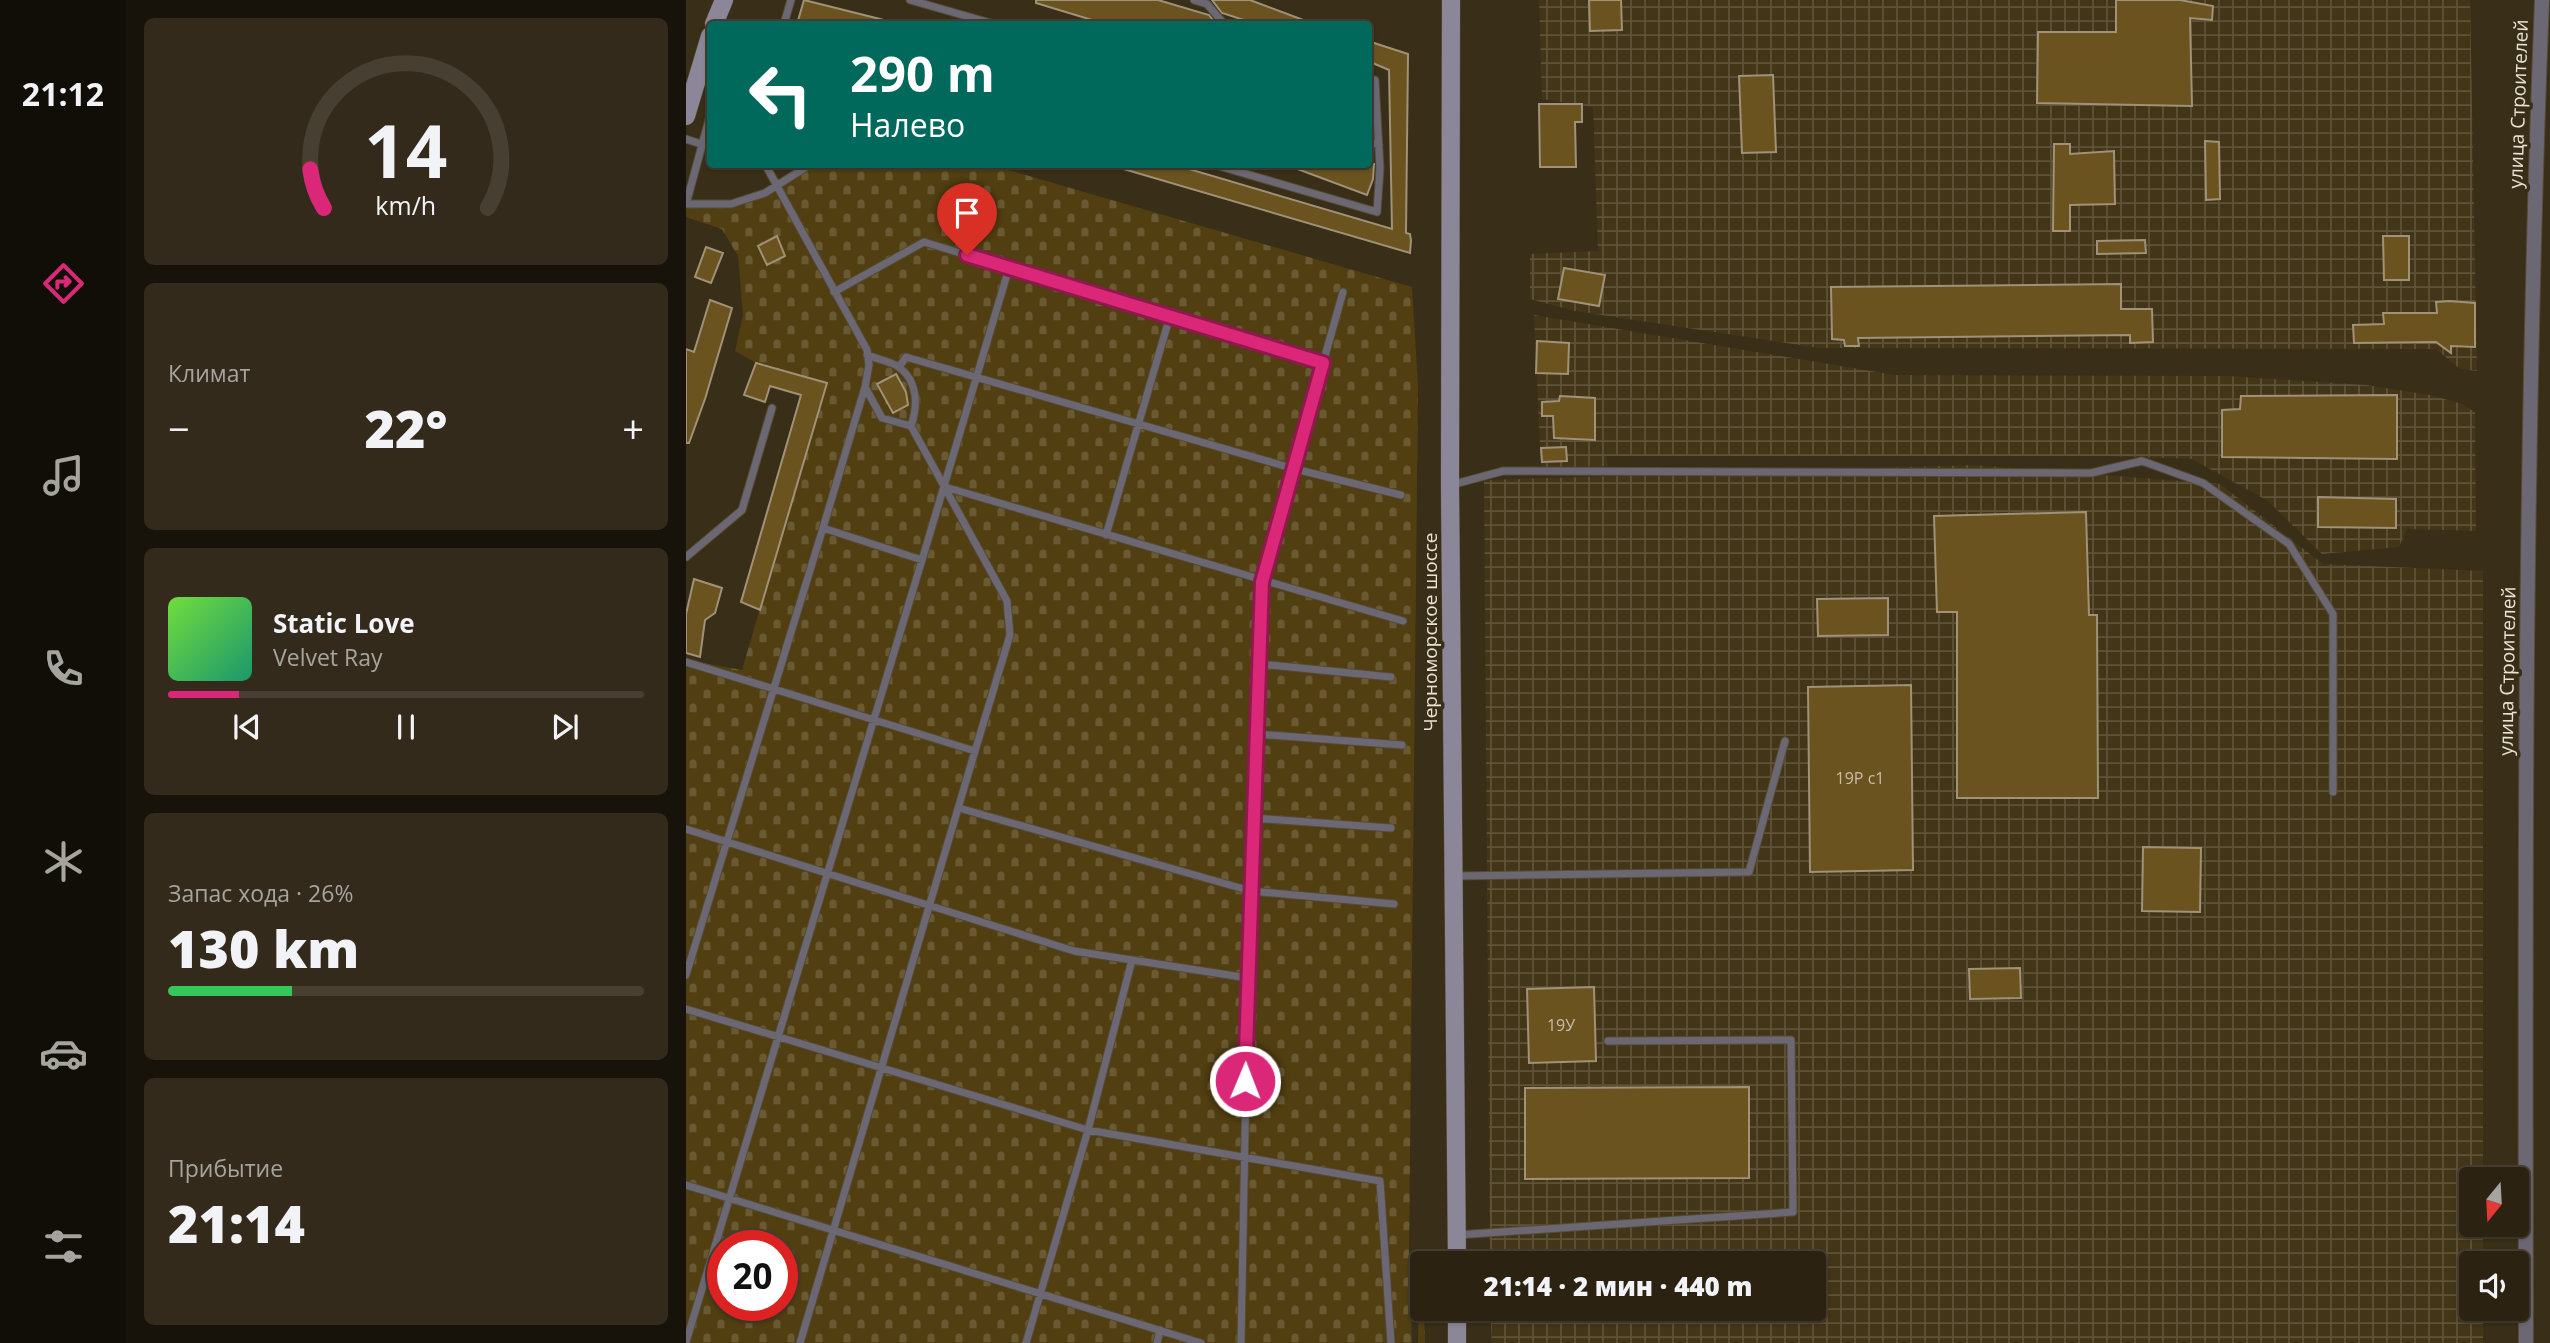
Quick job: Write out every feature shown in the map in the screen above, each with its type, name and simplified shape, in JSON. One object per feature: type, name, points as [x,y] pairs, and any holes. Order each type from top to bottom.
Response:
[{"type":"main road","points":[[715,21],[724,0]]},
{"type":"main road","name":"Черноморское шоссе","points":[[1451,0],[1450,485],[1457,1251]]},
{"type":"main road","points":[[686,116],[707,46]]},
{"type":"main road","points":[[1457,1321],[1457,1343]]},
{"type":"street","name":"улица Строителей","points":[[2526,1343],[2524,764],[2531,471],[2531,278],[2542,0]]},
{"type":"lane","points":[[785,21],[791,0]]},
{"type":"lane","points":[[910,0],[984,21]]},
{"type":"lane","points":[[1194,0],[1207,4],[1221,21]]},
{"type":"lane","points":[[1226,168],[1377,212],[1379,145],[1375,80],[1372,79]]},
{"type":"lane","points":[[686,139],[707,146],[686,204],[731,204],[777,186],[805,168]]},
{"type":"lane","points":[[1372,142],[1379,145]]},
{"type":"lane","points":[[686,975],[865,387],[867,355],[767,168]]},
{"type":"lane","points":[[834,292],[924,242],[1323,363]]},
{"type":"lane","points":[[686,1342],[1009,268]]},
{"type":"lane","points":[[1241,1343],[1248,978],[1262,582],[1343,292]]},
{"type":"lane","points":[[1106,535],[1170,316]]},
{"type":"lane","points":[[867,355],[900,368],[916,397],[916,411],[911,426]]},
{"type":"lane","points":[[900,368],[906,356],[1295,469],[1402,495]]},
{"type":"lane","points":[[800,1343],[1010,635],[1007,601],[911,426],[882,418],[865,387]]},
{"type":"lane","points":[[686,557],[742,510],[772,408]]},
{"type":"lane","points":[[1450,485],[1503,471],[2091,473],[2142,461],[2203,483],[2289,544],[2333,614],[2333,792]]},
{"type":"lane","points":[[944,487],[1403,621]]},
{"type":"lane","points":[[823,528],[922,560]]},
{"type":"lane","points":[[686,662],[975,751]]},
{"type":"lane","points":[[1259,664],[1391,677]]},
{"type":"lane","points":[[1256,734],[1402,745]]},
{"type":"lane","points":[[1453,876],[1749,872],[1785,741]]},
{"type":"lane","points":[[959,808],[1251,891],[1394,904]]},
{"type":"lane","points":[[1254,818],[1391,828]]},
{"type":"lane","points":[[686,829],[1074,951],[1248,978]]},
{"type":"lane","points":[[1026,1343],[1088,1130],[1132,960]]},
{"type":"lane","points":[[686,1009],[1088,1130],[1380,1181],[1391,1343]]},
{"type":"lane","points":[[1456,1235],[1793,1212],[1791,1040],[1608,1041]]},
{"type":"lane","points":[[686,1185],[1201,1343]]},
{"type":"lane","points":[[1157,1343],[1160,1330]]},
{"type":"shaded area","points":[[1539,0],[2470,0],[2477,371],[2460,369],[2436,349],[1819,348],[1575,311],[1530,299],[1530,254],[1598,251],[1593,107],[1542,99]]},
{"type":"shaded area","points":[[1534,315],[1895,375],[2227,376],[2366,385],[2430,395],[2462,404],[2475,412],[2476,531],[2407,529],[2399,547],[2322,554],[2268,501],[2192,459],[2108,456],[1607,456],[1608,466],[1541,468]]},
{"type":"shaded area","points":[[1973,465],[2220,484],[2323,564],[2483,571],[2483,1167],[2459,1167],[2459,1237],[2483,1237],[2483,1251],[2459,1251],[2459,1321],[2483,1321],[2483,1343],[1492,1343],[1491,1321],[1826,1321],[1826,1251],[1490,1251],[1484,480]]},
{"type":"green space","points":[[806,168],[1001,168],[1412,287],[1418,386],[1409,1254],[1412,1343],[686,1343],[686,660],[742,670],[826,383],[756,363],[735,351],[743,315],[738,256],[722,229],[686,217],[686,204],[731,204],[765,193]]},
{"type":"green space","points":[[1418,1321],[1424,1321],[1425,1343],[1418,1343]]},
{"type":"building","points":[[804,0],[884,20],[884,21],[798,21]]},
{"type":"building","points":[[1036,0],[1158,0],[1209,15],[1214,21],[1095,21],[1036,3]]},
{"type":"building","points":[[1212,0],[1250,0],[1306,21],[1247,21],[1222,13]]},
{"type":"building","points":[[1589,0],[1621,0],[1622,30],[1590,31]]},
{"type":"building","points":[[2116,0],[2180,0],[2213,6],[2212,20],[2190,18],[2192,106],[2037,103],[2038,32],[2116,32]]},
{"type":"building","points":[[1372,42],[1408,54],[1406,233],[1410,234],[1410,253],[1120,168],[1186,168],[1392,229],[1389,70],[1372,63]]},
{"type":"building","points":[[1773,75],[1776,152],[1742,153],[1739,76]]},
{"type":"building","points":[[1539,104],[1582,104],[1582,122],[1575,122],[1576,167],[1540,167]]},
{"type":"building","points":[[2205,141],[2219,142],[2220,199],[2206,200]]},
{"type":"building","points":[[2054,144],[2070,144],[2070,154],[2114,151],[2115,204],[2070,205],[2070,231],[2053,231]]},
{"type":"building","points":[[1374,164],[1373,179],[1367,195],[1295,168],[1372,168]]},
{"type":"building","points":[[777,236],[785,256],[767,265],[758,246]]},
{"type":"building","points":[[2383,236],[2409,236],[2409,280],[2384,280]]},
{"type":"building","points":[[2145,240],[2146,253],[2097,254],[2097,241]]},
{"type":"building","points":[[706,247],[723,253],[711,283],[695,277]]},
{"type":"building","points":[[1564,268],[1605,275],[1599,306],[1558,299]]},
{"type":"building","points":[[2121,284],[2121,309],[2152,309],[2153,342],[2130,343],[2130,335],[1858,338],[1859,346],[1845,346],[1844,340],[1832,339],[1831,287]]},
{"type":"building","points":[[710,300],[732,308],[705,399],[689,443],[686,443],[686,349],[694,352]]},
{"type":"building","points":[[2436,302],[2475,303],[2475,347],[2451,346],[2451,353],[2436,342],[2354,343],[2353,325],[2384,324],[2383,313],[2437,313]]},
{"type":"building","points":[[1537,341],[1569,343],[1568,374],[1536,373]]},
{"type":"building","points":[[756,363],[827,383],[760,610],[741,602],[801,395],[770,386],[765,402],[744,395]]},
{"type":"building","points":[[896,374],[906,392],[908,405],[893,413],[877,384]]},
{"type":"building","points":[[2397,395],[2397,459],[2222,457],[2222,410],[2240,409],[2241,396]]},
{"type":"building","points":[[1560,396],[1595,398],[1595,440],[1554,438],[1553,416],[1542,416],[1542,402],[1559,401]]},
{"type":"building","points":[[1566,447],[1567,461],[1542,462],[1541,448]]},
{"type":"building","points":[[2318,497],[2396,499],[2396,528],[2318,527]]},
{"type":"building","points":[[2086,512],[2089,615],[2097,615],[2098,798],[1957,798],[1957,612],[1937,612],[1934,516]]},
{"type":"building","points":[[694,579],[722,588],[715,613],[705,620],[700,657],[686,653],[686,614]]},
{"type":"building","points":[[1888,598],[1888,635],[1818,636],[1817,599]]},
{"type":"building","points":[[1911,685],[1913,870],[1810,872],[1808,687]]},
{"type":"building","points":[[2143,847],[2201,848],[2200,912],[2142,911]]},
{"type":"building","points":[[2020,968],[2021,998],[1970,999],[1969,969]]},
{"type":"building","points":[[1594,987],[1596,1061],[1529,1063],[1527,989]]},
{"type":"building","points":[[1749,1087],[1749,1178],[1525,1179],[1525,1088]]},
{"type":"route","points":[[967,255],[1323,363],[1262,582],[1245,1081]]}]
